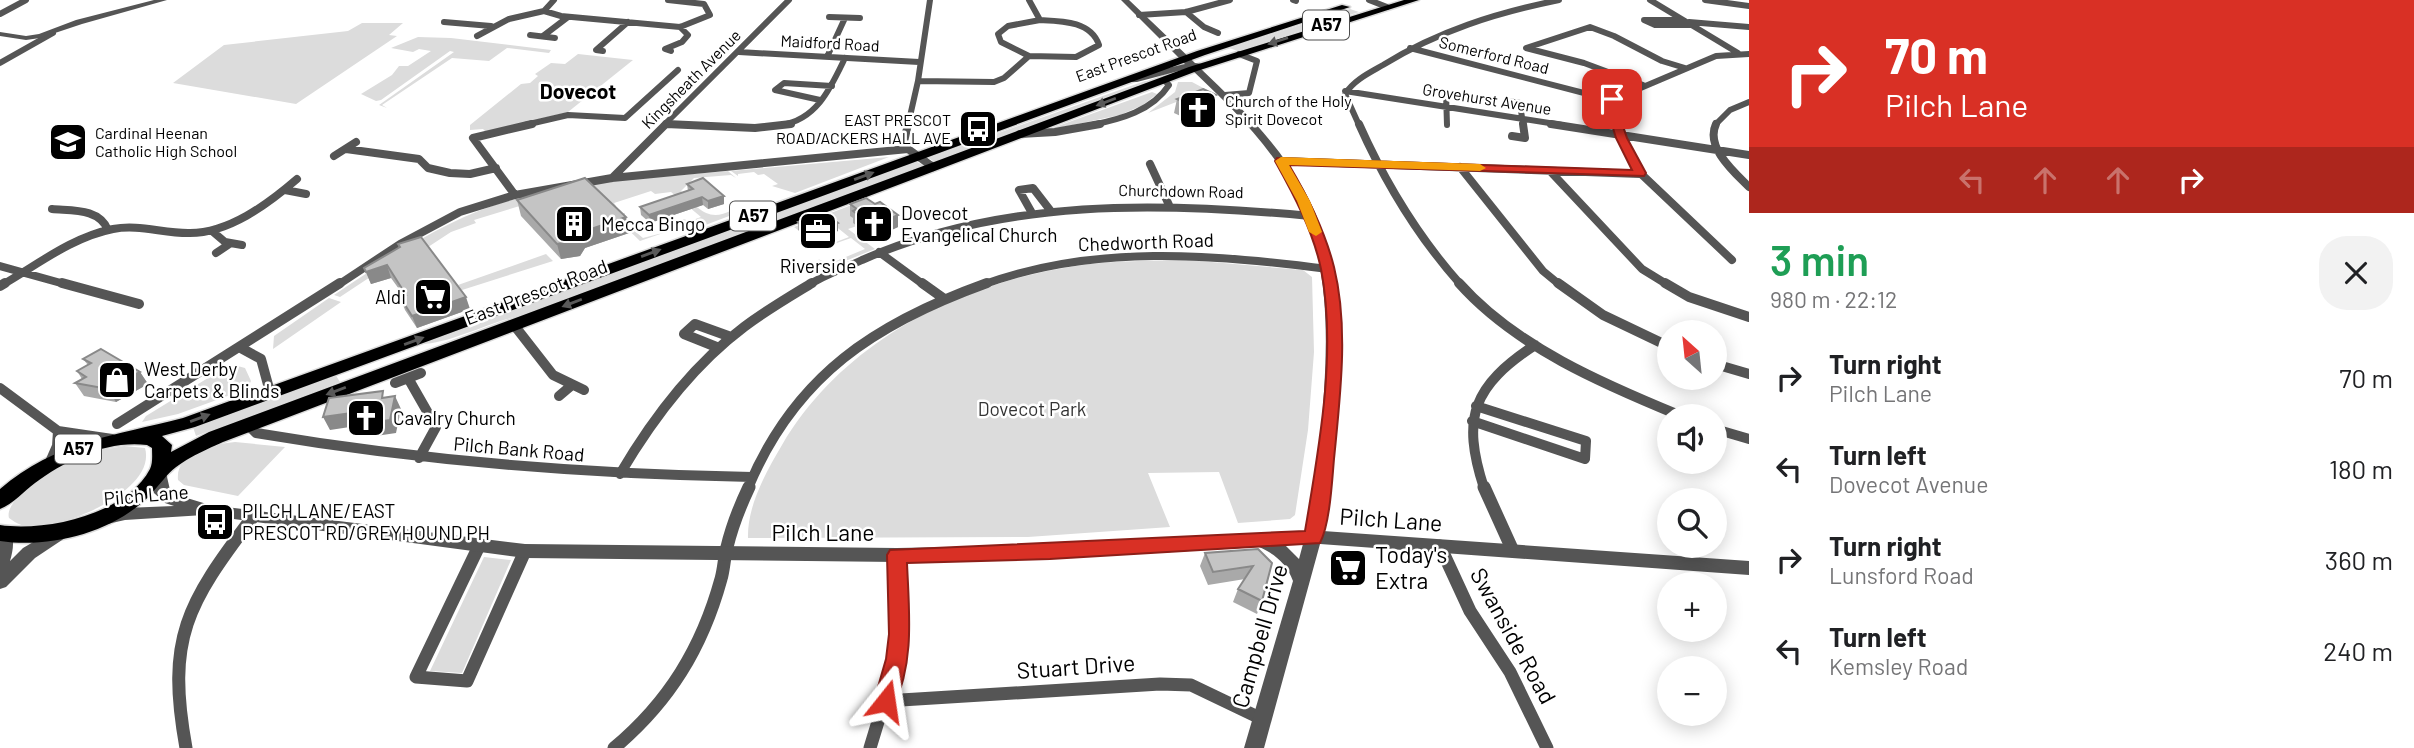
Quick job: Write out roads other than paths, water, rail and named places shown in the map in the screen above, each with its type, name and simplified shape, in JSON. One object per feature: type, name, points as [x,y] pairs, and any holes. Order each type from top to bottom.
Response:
[{"type":"highway","name":"East Prescot Road","points":[[160,471],[185,452],[248,425],[1169,78],[1194,63],[1370,0]]},
{"type":"highway","name":"East Prescot Road","points":[[122,433],[188,423],[912,153],[1128,79],[1239,54],[1414,0]]},
{"type":"highway","name":"A57","points":[[0,501],[50,462],[122,433]]},
{"type":"highway","points":[[122,433],[156,439],[162,445],[164,462],[160,471]]},
{"type":"highway","name":"A57","points":[[2,534],[31,538],[86,523],[126,505],[144,491],[160,471]]},
{"type":"highway","name":"A57","points":[[0,493],[28,478]]},
{"type":"street","points":[[0,14],[26,0]]},
{"type":"street","points":[[0,63],[28,42],[138,3],[163,0]]},
{"type":"street","points":[[544,11],[554,0]]},
{"type":"street","points":[[477,36],[509,18],[544,11],[568,17],[680,26],[698,22],[710,15],[710,10],[704,4],[668,0]]},
{"type":"street","name":"Kingsheath Avenue","points":[[612,178],[789,0]]},
{"type":"street","points":[[930,0],[918,81],[904,142],[912,153],[933,167]]},
{"type":"street","points":[[1029,0],[1040,20]]},
{"type":"street","name":"Campbell Drive","points":[[1125,0],[1174,48],[1194,63],[1281,161],[1310,216],[1328,269],[1335,337],[1325,469],[1314,537],[1254,748]]},
{"type":"street","points":[[1139,15],[1186,12],[1230,0]]},
{"type":"street","points":[[1370,0],[1387,7]]},
{"type":"street","points":[[1559,0],[1478,20],[1410,48],[1351,84],[1345,92],[1377,164],[1451,275],[1487,310],[1535,345],[1605,384],[1657,406]]},
{"type":"street","points":[[1650,0],[1738,53]]},
{"type":"street","points":[[1704,0],[1749,6]]},
{"type":"street","points":[[1186,12],[1204,27],[1218,33]]},
{"type":"street","points":[[543,36],[568,17]]},
{"type":"street","points":[[829,17],[860,18]]},
{"type":"street","points":[[827,57],[845,18]]},
{"type":"street","points":[[0,33],[88,19]]},
{"type":"street","points":[[1040,20],[1084,28],[1094,33],[1100,45],[1094,51],[1081,56],[1029,56],[1008,47],[1001,42],[998,34],[1009,26],[1040,20]]},
{"type":"street","points":[[1688,22],[1655,25],[1644,20],[1688,22],[1749,27]]},
{"type":"street","points":[[444,22],[491,26]]},
{"type":"street","points":[[603,51],[596,50],[628,22]]},
{"type":"street","points":[[43,26],[54,26],[55,32]]},
{"type":"street","points":[[671,51],[666,49],[682,42],[688,35],[680,26]]},
{"type":"street","points":[[1643,85],[1584,63],[1527,48],[1590,27],[1685,68]]},
{"type":"street","points":[[16,32],[28,42]]},
{"type":"street","points":[[530,35],[555,38]]},
{"type":"street","points":[[1174,48],[1194,63]]},
{"type":"street","name":"Somerford Road","points":[[1410,48],[1611,100]]},
{"type":"street","name":"Maidford Road","points":[[739,52],[919,62]]},
{"type":"street","points":[[1169,78],[1249,93],[1257,61],[1239,54]]},
{"type":"street","points":[[1732,260],[1640,173],[1620,134],[1611,100],[1716,56],[1749,54]]},
{"type":"street","points":[[918,81],[994,82],[1004,78],[1029,56]]},
{"type":"street","points":[[666,124],[778,126],[803,119],[832,86],[845,58]]},
{"type":"street","points":[[515,195],[473,138],[568,114],[620,120],[678,70]]},
{"type":"street","points":[[820,100],[775,90],[784,83],[832,86]]},
{"type":"street","name":"Grovehurst Avenue","points":[[1345,92],[1749,155]]},
{"type":"street","points":[[1446,93],[1447,125]]},
{"type":"street","points":[[1508,101],[1520,103],[1525,138],[1512,136]]},
{"type":"street","points":[[1749,102],[1733,108],[1718,120],[1713,136],[1715,149],[1749,187]]},
{"type":"street","points":[[334,156],[356,142]]},
{"type":"street","points":[[346,149],[419,159],[428,169],[450,173],[470,174],[496,168]]},
{"type":"street","name":"East Prescot Road","points":[[122,433],[241,348],[400,244],[460,212],[515,195],[612,178],[912,153]]},
{"type":"street","points":[[1281,161],[1640,173]]},
{"type":"street","points":[[1150,164],[1169,205]]},
{"type":"street","points":[[1460,167],[1543,271],[1571,295],[1603,315],[1657,341]]},
{"type":"street","points":[[1549,171],[1631,259],[1656,279],[1713,307],[1749,317]]},
{"type":"street","points":[[0,286],[90,236],[108,230],[135,226],[190,233],[212,231],[229,224],[285,190],[297,179]]},
{"type":"street","points":[[1032,213],[1019,190],[1033,188],[1050,210]]},
{"type":"street","points":[[285,190],[306,194]]},
{"type":"street","points":[[65,211],[80,203]]},
{"type":"street","name":"Churchdown Road","points":[[620,474],[662,409],[719,348],[790,295],[843,267],[879,252],[950,229],[1050,210],[1108,205],[1241,208],[1310,216]]},
{"type":"street","points":[[52,209],[97,215],[105,221],[108,230]]},
{"type":"street","points":[[212,231],[218,240],[228,245],[242,245]]},
{"type":"street","points":[[216,253],[228,245]]},
{"type":"street","points":[[879,252],[943,298]]},
{"type":"street","name":"Chedworth Road","points":[[614,748],[668,696],[697,649],[723,575],[725,555],[752,477],[785,418],[826,372],[883,329],[943,298],[1020,273],[1108,258],[1213,256],[1328,269]]},
{"type":"street","points":[[0,267],[139,304]]},
{"type":"street","points":[[719,348],[684,334],[695,324],[732,337]]},
{"type":"street","points":[[513,325],[553,375],[584,390]]},
{"type":"street","points":[[1513,551],[1480,483],[1472,445],[1472,421],[1476,406],[1489,382],[1503,365],[1535,345]]},
{"type":"street","points":[[241,348],[261,359],[270,392]]},
{"type":"street","points":[[1727,368],[1749,374]]},
{"type":"street","points":[[395,383],[421,373]]},
{"type":"street","points":[[408,378],[436,427],[419,458]]},
{"type":"street","points":[[559,396],[572,385]]},
{"type":"street","points":[[0,388],[58,431],[85,437],[122,433]]},
{"type":"street","points":[[1472,421],[1585,459],[1586,441],[1476,406]]},
{"type":"street","name":"Pilch Bank Road","points":[[248,425],[256,433],[419,458],[620,474],[752,477]]},
{"type":"street","points":[[50,462],[57,446],[58,431]]},
{"type":"street","points":[[1727,433],[1749,439]]},
{"type":"street","name":"Pilch Lane","points":[[160,471],[162,493],[171,499],[210,511],[525,551],[897,555],[1050,552],[1314,537],[1749,568]]},
{"type":"street","name":"Pilch Lane","points":[[86,523],[125,514],[210,511]]},
{"type":"street","points":[[186,748],[178,713],[176,667],[185,623],[207,577],[252,518]]},
{"type":"street","points":[[0,582],[29,552],[63,531]]},
{"type":"street","points":[[0,567],[5,550],[2,534]]},
{"type":"street","points":[[1254,539],[1275,546],[1287,556],[1301,581]]},
{"type":"street","name":"Swanside Road","points":[[1440,545],[1469,611],[1510,673],[1542,745]]},
{"type":"street","points":[[479,546],[416,677],[467,681],[525,551]]},
{"type":"street","points":[[870,748],[897,659],[900,634],[897,555]]},
{"type":"street","name":"Stuart Drive","points":[[886,701],[1160,684],[1191,685],[1262,719]]},
{"type":"place","name":"Church of the Holy Spirit Dovecot","points":[[1198,110]]},
{"type":"place","name":"EAST PRESCOT ROAD/ACKERS HALL AVE","points":[[978,129]]},
{"type":"place","name":"Cardinal Heenan Catholic High School","points":[[68,142]]},
{"type":"place","name":"Mecca Bingo","points":[[574,224]]},
{"type":"place","name":"Dovecot Evangelical Church","points":[[874,224]]},
{"type":"place","name":"Riverside","points":[[818,231]]},
{"type":"place","name":"Aldi","points":[[433,297]]},
{"type":"place","name":"West Derby Carpets & Blinds","points":[[117,380]]},
{"type":"place","name":"Cavalry Church","points":[[366,418]]},
{"type":"place","name":"PILCH LANE/EAST PRESCOT RD/GREYHOUND PH","points":[[215,522]]},
{"type":"place","name":"Today's Extra","points":[[1348,568]]},
{"type":"district","name":"Dovecot","points":[[578,92]]},
{"type":"park label","name":"Dovecot Park","points":[[1032,409]]}]
